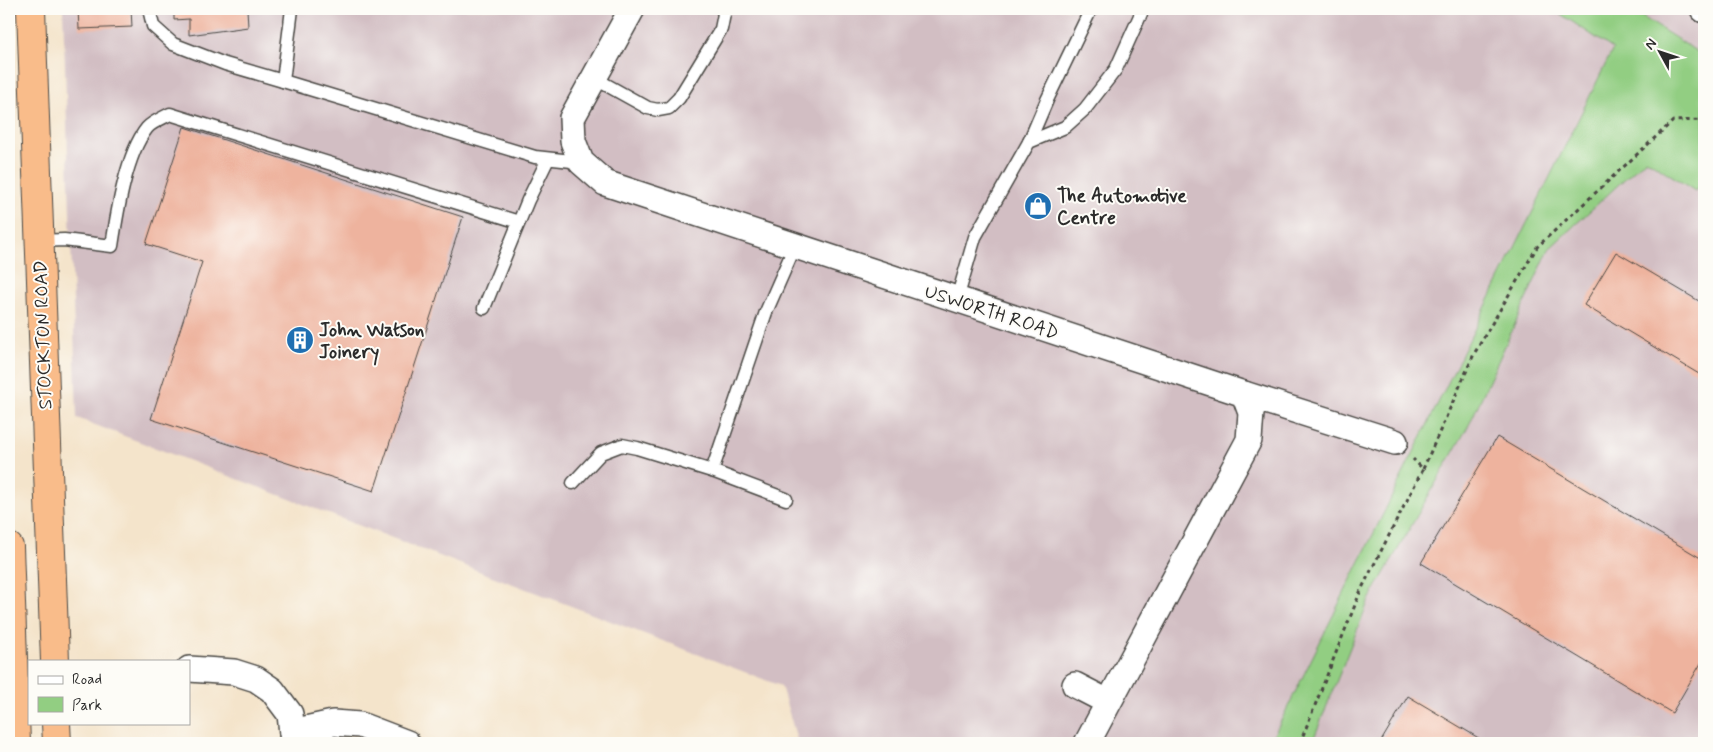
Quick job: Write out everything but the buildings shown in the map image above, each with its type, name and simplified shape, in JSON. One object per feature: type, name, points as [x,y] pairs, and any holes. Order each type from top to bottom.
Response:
[{"type":"highway","name":"STOCKTON ROAD","points":[[35,17],[39,241],[55,660]]},
{"type":"highway","points":[[9,547],[16,743]]},
{"type":"highway","points":[[56,724],[57,743]]},
{"type":"street","name":"USWORTH ROAD","points":[[632,9],[572,118],[573,141],[581,162],[605,183],[1395,442]]},
{"type":"street","points":[[1087,743],[1250,440],[1251,413],[1244,394]]},
{"type":"street","points":[[190,669],[234,672],[256,679],[272,690],[290,714],[293,737],[334,723],[360,725],[407,743]]},
{"type":"street","points":[[1075,685],[1108,702]]},
{"type":"lane","points":[[150,9],[153,26],[173,44],[225,64],[535,157],[581,162]]},
{"type":"lane","points":[[283,81],[292,9]]},
{"type":"lane","points":[[594,78],[648,108],[658,110],[669,108],[679,98],[721,28],[724,14],[722,9]]},
{"type":"lane","points":[[957,299],[975,237],[1029,142],[1091,9]]},
{"type":"lane","points":[[1029,142],[1065,126],[1085,109],[1116,69],[1143,9]]},
{"type":"lane","points":[[39,241],[64,240],[112,246],[126,177],[136,146],[148,126],[170,114],[519,222]]},
{"type":"lane","points":[[484,308],[519,222],[548,159]]},
{"type":"lane","points":[[712,471],[766,312],[795,246]]},
{"type":"lane","points":[[573,483],[600,454],[622,445],[712,471],[786,499]]},
{"type":"path","points":[[1300,743],[1362,590],[1423,469],[1474,354],[1537,247],[1673,121],[1704,120]]},
{"type":"path","points":[[1395,442],[1423,469]]},
{"type":"shaded area","points":[[63,9],[1704,9],[1704,743],[798,743],[781,686],[77,418]]},
{"type":"green space","points":[[1553,9],[1630,9],[1704,56],[1704,181],[1695,191],[1646,159],[1549,249],[1470,423],[1369,600],[1312,743],[1270,743],[1613,49]]},
{"type":"place","name":"The Automotive Centre","points":[[1038,206]]},
{"type":"place","name":"John Watson Joinery","points":[[300,340]]}]
